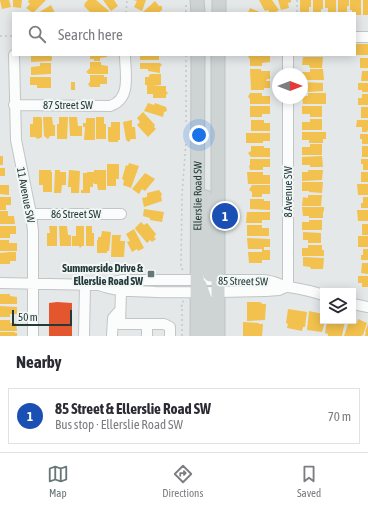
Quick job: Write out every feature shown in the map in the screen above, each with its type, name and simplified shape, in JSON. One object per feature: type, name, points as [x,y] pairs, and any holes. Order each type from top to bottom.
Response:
[{"type":"main road","points":[[198,0],[198,12]]},
{"type":"main road","points":[[219,0],[219,12]]},
{"type":"main road","name":"Ellerslie Road SW","points":[[197,336],[199,289],[192,124],[198,56]]},
{"type":"main road","name":"Ellerslie Road SW","points":[[218,56],[215,284],[218,336]]},
{"type":"main road","points":[[192,124],[204,161],[215,284]]},
{"type":"main road","points":[[199,289],[206,302],[208,336]]},
{"type":"street","points":[[356,37],[368,37]]},
{"type":"street","name":"11 Avenue SW","points":[[14,56],[16,140],[31,214],[33,238],[33,336]]},
{"type":"street","name":"87 Street SW","points":[[14,105],[110,106],[121,100],[125,92],[125,56]]},
{"type":"street","points":[[288,56],[288,68]]},
{"type":"street","name":"8 Avenue SW","points":[[288,104],[288,286]]},
{"type":"street","name":"86 Street SW","points":[[31,214],[121,214]]},
{"type":"street","points":[[0,283],[99,285],[123,280],[199,289]]},
{"type":"street","name":"85 Street SW","points":[[199,289],[215,284],[264,280],[274,281],[320,294]]},
{"type":"street","points":[[84,336],[85,284]]},
{"type":"street","name":"85 Street SW","points":[[199,289],[215,284]]},
{"type":"street","points":[[99,285],[121,291],[199,289]]},
{"type":"street","points":[[121,291],[120,324],[164,324],[170,327],[170,336]]},
{"type":"street","points":[[356,305],[368,307]]},
{"type":"street","points":[[112,336],[112,318],[120,310]]},
{"type":"street","points":[[147,324],[147,336]]},
{"type":"path","points":[[126,12],[127,0]]},
{"type":"path","points":[[297,0],[297,12]]},
{"type":"path","points":[[0,36],[12,36]]},
{"type":"path","points":[[186,56],[192,124]]},
{"type":"path","points":[[183,271],[181,268],[182,196],[186,140]]},
{"type":"path","points":[[182,336],[181,306],[183,305]]},
{"type":"building: Homes","points":[[0,0],[9,0],[11,7],[2,9]]},
{"type":"building: Homes","points":[[13,0],[22,0],[21,8],[13,7]]},
{"type":"building: Homes","points":[[29,0],[46,0],[34,12],[26,8],[30,4],[28,2]]},
{"type":"building: Homes","points":[[88,0],[96,0],[109,11],[90,12],[84,4]]},
{"type":"building: Homes","points":[[103,0],[114,0],[118,6],[111,11]]},
{"type":"building: Homes","points":[[134,0],[146,0],[142,11],[134,7],[137,1]]},
{"type":"building: Homes","points":[[259,0],[272,0],[279,10],[276,12],[269,12],[268,10],[265,11]]},
{"type":"building: Homes","points":[[278,0],[291,0],[291,2],[288,3],[289,8],[281,10]]},
{"type":"building: Homes","points":[[300,0],[311,0],[309,12],[300,12]]},
{"type":"building: Homes","points":[[313,0],[323,0],[323,9],[321,9],[321,12],[313,12]]},
{"type":"building: Homes","points":[[325,0],[336,0],[336,12],[328,12],[328,8],[325,8]]},
{"type":"building: Homes","points":[[338,0],[349,0],[347,12],[338,12]]},
{"type":"building: Homes","points":[[350,0],[361,0],[361,15],[356,15],[356,12],[352,12],[352,10],[350,10]]},
{"type":"building: Homes","points":[[363,0],[368,0],[368,15],[363,15]]},
{"type":"building: Homes","points":[[155,1],[159,6],[162,6],[162,10],[159,12],[143,12]]},
{"type":"building: Homes","points":[[51,5],[54,12],[40,12]]},
{"type":"building: Homes","points":[[250,8],[260,12],[248,12]]},
{"type":"building: Homes","points":[[356,44],[368,44],[368,55],[356,55]]},
{"type":"building: Homes","points":[[31,56],[52,57],[51,61],[31,62]]},
{"type":"building: Homes","points":[[90,56],[107,56],[100,58],[100,61],[90,59]]},
{"type":"building: Homes","points":[[140,56],[159,56],[159,60],[140,60]]},
{"type":"building: Homes","points":[[270,56],[270,62],[262,63],[262,66],[250,66],[250,59],[248,57]]},
{"type":"building: Homes","points":[[303,57],[323,57],[322,68],[310,68],[309,65],[302,65]]},
{"type":"building: Homes","points":[[360,58],[368,58],[368,68],[360,68]]},
{"type":"building: Homes","points":[[90,62],[101,62],[101,65],[108,66],[108,74],[89,74],[86,72],[90,68]]},
{"type":"building: Homes","points":[[40,63],[51,63],[51,74],[31,75],[31,67],[40,66]]},
{"type":"building: Homes","points":[[140,63],[160,63],[162,65],[160,67],[160,73],[148,71],[148,69],[140,69]]},
{"type":"building: Homes","points":[[250,69],[270,71],[270,79],[267,79],[266,81],[270,81],[270,88],[264,88],[264,90],[251,90]]},
{"type":"building: Homes","points":[[310,69],[323,69],[324,80],[308,80],[308,72],[310,72]]},
{"type":"building: Homes","points":[[362,71],[368,71],[368,81],[361,81]]},
{"type":"building: Homes","points":[[151,74],[161,74],[161,85],[152,86],[166,86],[166,91],[168,93],[166,98],[153,98],[153,94],[147,94],[145,77],[149,77]]},
{"type":"building: Homes","points":[[90,75],[104,75],[104,77],[107,77],[107,84],[100,84],[100,87],[90,87],[88,84],[90,82]]},
{"type":"building: Homes","points":[[30,77],[51,77],[51,88],[37,88],[37,85],[30,85]]},
{"type":"building: Homes","points":[[71,82],[75,82],[75,90],[71,90]]},
{"type":"building: Homes","points":[[308,82],[323,83],[323,91],[308,92]]},
{"type":"building: Homes","points":[[358,83],[368,83],[368,92],[358,90]]},
{"type":"building: Homes","points":[[250,93],[262,93],[262,96],[270,96],[270,104],[250,104],[250,99],[248,97]]},
{"type":"building: Homes","points":[[308,93],[326,93],[326,104],[308,104]]},
{"type":"building: Homes","points":[[362,94],[368,94],[368,105],[358,105],[358,98],[362,98]]},
{"type":"building: Homes","points":[[148,103],[154,105],[155,103],[166,107],[167,111],[164,112],[163,117],[144,111]]},
{"type":"building: Homes","points":[[250,106],[270,106],[270,114],[262,114],[262,117],[250,117]]},
{"type":"building: Homes","points":[[302,106],[322,106],[322,117],[310,117],[310,114],[302,114]]},
{"type":"building: Homes","points":[[361,107],[368,107],[368,118],[361,118]]},
{"type":"building: Homes","points":[[143,112],[155,125],[154,127],[156,129],[148,137],[137,125],[140,122],[137,118]]},
{"type":"building: Homes","points":[[33,117],[41,117],[42,120],[42,137],[38,139],[35,137],[30,137],[30,124],[33,124]]},
{"type":"building: Homes","points":[[43,117],[52,117],[53,125],[55,125],[55,136],[50,136],[48,139],[44,136]]},
{"type":"building: Homes","points":[[59,117],[68,117],[67,139],[57,139],[57,124],[59,124]]},
{"type":"building: Homes","points":[[69,117],[77,117],[78,126],[82,126],[82,136],[70,136]]},
{"type":"building: Homes","points":[[96,117],[104,117],[104,124],[106,124],[106,139],[96,139]]},
{"type":"building: Homes","points":[[86,118],[95,118],[95,140],[84,140],[85,127],[83,127],[83,123],[86,123]]},
{"type":"building: Homes","points":[[310,119],[322,119],[322,130],[302,130],[302,122],[310,122]]},
{"type":"building: Homes","points":[[132,120],[132,127],[135,127],[136,139],[131,139],[129,142],[126,140],[123,122]]},
{"type":"building: Homes","points":[[251,120],[264,120],[264,123],[270,123],[270,131],[251,131]]},
{"type":"building: Homes","points":[[357,120],[368,120],[367,132],[362,132],[362,127],[356,127]]},
{"type":"building: Homes","points":[[111,122],[120,122],[120,140],[118,140],[118,142],[109,142],[108,140],[108,127],[111,127]]},
{"type":"building: Homes","points":[[302,132],[326,132],[326,139],[323,139],[323,143],[309,143],[309,140],[302,140]]},
{"type":"building: Homes","points":[[246,133],[270,133],[270,141],[263,141],[263,143],[246,143]]},
{"type":"building: Homes","points":[[360,134],[368,134],[368,144],[362,144]]},
{"type":"building: Homes","points":[[310,144],[322,144],[322,155],[302,155],[302,147],[310,147]]},
{"type":"building: Homes","points":[[251,146],[264,146],[264,148],[270,148],[270,157],[251,157],[248,153],[251,151]]},
{"type":"building: Homes","points":[[362,146],[368,146],[368,157],[362,157]]},
{"type":"building: Homes","points":[[0,156],[3,156],[3,165],[0,165]]},
{"type":"building: Homes","points":[[322,156],[323,167],[310,167],[310,165],[302,165],[302,157]]},
{"type":"building: Homes","points":[[250,159],[270,159],[270,167],[263,167],[263,170],[250,170]]},
{"type":"building: Homes","points":[[361,159],[368,159],[368,170],[363,170]]},
{"type":"building: Homes","points":[[129,163],[139,166],[131,188],[123,185],[124,180],[122,179],[126,165],[128,166]]},
{"type":"building: Homes","points":[[107,164],[119,164],[119,179],[116,179],[116,186],[107,186]]},
{"type":"building: Homes","points":[[0,168],[5,168],[5,176],[0,176]]},
{"type":"building: Homes","points":[[39,170],[51,170],[52,192],[43,192],[43,185],[39,185]]},
{"type":"building: Homes","points":[[55,170],[66,172],[66,185],[62,185],[61,193],[54,193]]},
{"type":"building: Homes","points":[[69,170],[80,171],[79,193],[71,193],[71,187],[68,187]]},
{"type":"building: Homes","points":[[94,170],[106,170],[106,190],[98,190],[97,184],[94,184],[93,182],[93,187],[90,187],[90,193],[81,193],[81,190],[83,190],[83,173],[94,172]]},
{"type":"building: Homes","points":[[308,170],[323,170],[322,180],[302,181],[302,172],[308,172]]},
{"type":"building: Homes","points":[[247,172],[263,172],[263,175],[270,175],[270,184],[248,184]]},
{"type":"building: Homes","points":[[361,172],[368,172],[368,182],[361,182]]},
{"type":"building: Homes","points":[[145,173],[155,179],[145,191],[142,189],[139,194],[132,189]]},
{"type":"building: Homes","points":[[302,182],[323,182],[322,193],[302,191]]},
{"type":"building: Homes","points":[[357,184],[368,184],[368,195],[358,195]]},
{"type":"building: Homes","points":[[0,185],[9,185],[9,195],[0,194]]},
{"type":"building: Homes","points":[[252,185],[270,185],[270,194],[262,194],[262,197],[252,197],[252,192],[249,190]]},
{"type":"building: Homes","points":[[159,190],[162,194],[162,201],[144,207],[142,198],[147,197],[147,193]]},
{"type":"building: Homes","points":[[308,195],[322,195],[321,206],[302,206],[303,197],[308,198]]},
{"type":"building: Homes","points":[[0,197],[11,197],[11,205],[6,205],[6,210],[0,210]]},
{"type":"building: Homes","points":[[363,197],[368,197],[368,208],[361,208]]},
{"type":"building: Homes","points":[[250,199],[264,199],[264,201],[270,201],[270,210],[250,209]]},
{"type":"building: Homes","points":[[302,207],[324,207],[323,218],[309,218],[309,216],[303,216]]},
{"type":"building: Homes","points":[[144,209],[164,212],[162,222],[150,220],[150,218],[143,216]]},
{"type":"building: Homes","points":[[357,210],[368,210],[368,221],[358,221]]},
{"type":"building: Homes","points":[[0,211],[8,211],[8,216],[14,216],[15,224],[0,224]]},
{"type":"building: Homes","points":[[247,212],[270,212],[270,220],[262,220],[262,223],[246,223]]},
{"type":"building: Homes","points":[[309,220],[322,220],[322,230],[302,230],[302,222],[309,222]]},
{"type":"building: Homes","points":[[141,222],[144,225],[147,223],[156,234],[154,237],[156,239],[152,242],[150,240],[147,243],[136,230],[135,228]]},
{"type":"building: Homes","points":[[362,224],[368,224],[368,235],[362,235]]},
{"type":"building: Homes","points":[[247,225],[262,225],[262,228],[269,228],[269,236],[247,236]]},
{"type":"building: Homes","points":[[0,226],[16,226],[16,234],[10,234],[10,238],[0,238]]},
{"type":"building: Homes","points":[[49,226],[57,226],[57,246],[47,246],[47,233],[50,233]]},
{"type":"building: Homes","points":[[59,226],[67,226],[68,235],[71,235],[71,246],[60,246]]},
{"type":"building: Homes","points":[[76,226],[84,226],[84,246],[80,248],[79,246],[72,246],[72,236],[76,236]]},
{"type":"building: Homes","points":[[86,226],[92,226],[92,233],[94,233],[94,246],[86,246]]},
{"type":"building: Homes","points":[[134,229],[144,248],[138,251],[137,249],[132,252],[127,242],[130,241],[126,234]]},
{"type":"building: Homes","points":[[102,231],[111,232],[109,251],[107,251],[107,253],[97,253],[97,240],[98,237],[101,237]]},
{"type":"building: Homes","points":[[303,232],[321,233],[321,243],[308,243],[308,240],[303,240]]},
{"type":"building: Homes","points":[[112,235],[121,235],[120,241],[125,241],[124,257],[111,257]]},
{"type":"building: Homes","points":[[358,236],[368,236],[368,247],[358,247]]},
{"type":"building: Homes","points":[[247,238],[270,239],[270,247],[264,247],[264,250],[270,250],[270,260],[262,260],[262,263],[249,263],[248,252],[262,252],[262,249],[248,249]]},
{"type":"building: Homes","points":[[0,240],[9,240],[9,243],[17,243],[17,251],[0,251]]},
{"type":"building: Homes","points":[[308,245],[322,245],[324,256],[302,256],[302,248],[308,248]]},
{"type":"building: Homes","points":[[363,249],[368,249],[368,260],[361,260]]},
{"type":"building: Homes","points":[[16,252],[16,261],[10,261],[10,264],[0,264],[0,253]]},
{"type":"building: Homes","points":[[303,257],[324,258],[323,269],[311,269],[310,267],[303,266]]},
{"type":"building: Homes","points":[[362,263],[368,263],[368,274],[361,273]]},
{"type":"building: Homes","points":[[358,276],[368,276],[368,287],[362,287],[362,283],[358,283]]},
{"type":"building: Homes","points":[[0,294],[10,294],[10,296],[17,297],[17,304],[0,304]]},
{"type":"building: Homes","points":[[247,302],[259,302],[266,304],[265,320],[247,321]]},
{"type":"building: Homes","points":[[0,306],[17,307],[17,314],[10,314],[10,317],[0,317]]},
{"type":"building: Homes","points":[[288,309],[307,312],[305,327],[303,327],[302,331],[287,328],[288,324],[286,323]]},
{"type":"building: Homes","points":[[309,311],[320,313],[320,324],[324,324],[322,332],[307,330]]},
{"type":"building: Homes","points":[[358,319],[367,323],[363,335],[344,336],[348,324],[357,323]]},
{"type":"building: Homes","points":[[0,320],[10,320],[10,323],[16,323],[17,331],[0,331]]},
{"type":"building: Homes","points":[[243,322],[263,324],[262,336],[243,336]]},
{"type":"building: Homes","points":[[326,324],[344,324],[342,336],[328,336],[328,334],[325,333]]},
{"type":"building: Homes","points":[[368,324],[368,336],[365,336],[365,332]]},
{"type":"building: Homes","points":[[0,332],[15,332],[17,333],[17,336],[0,336]]},
{"type":"building: Shops","points":[[49,303],[72,303],[72,336],[49,336]]},
{"type":"place","name":"85 Street & Ellerslie Road SW","points":[[225,216]]},
{"type":"place","name":"Summerside Drive & Ellerslie Road SW","points":[[151,274]]}]
